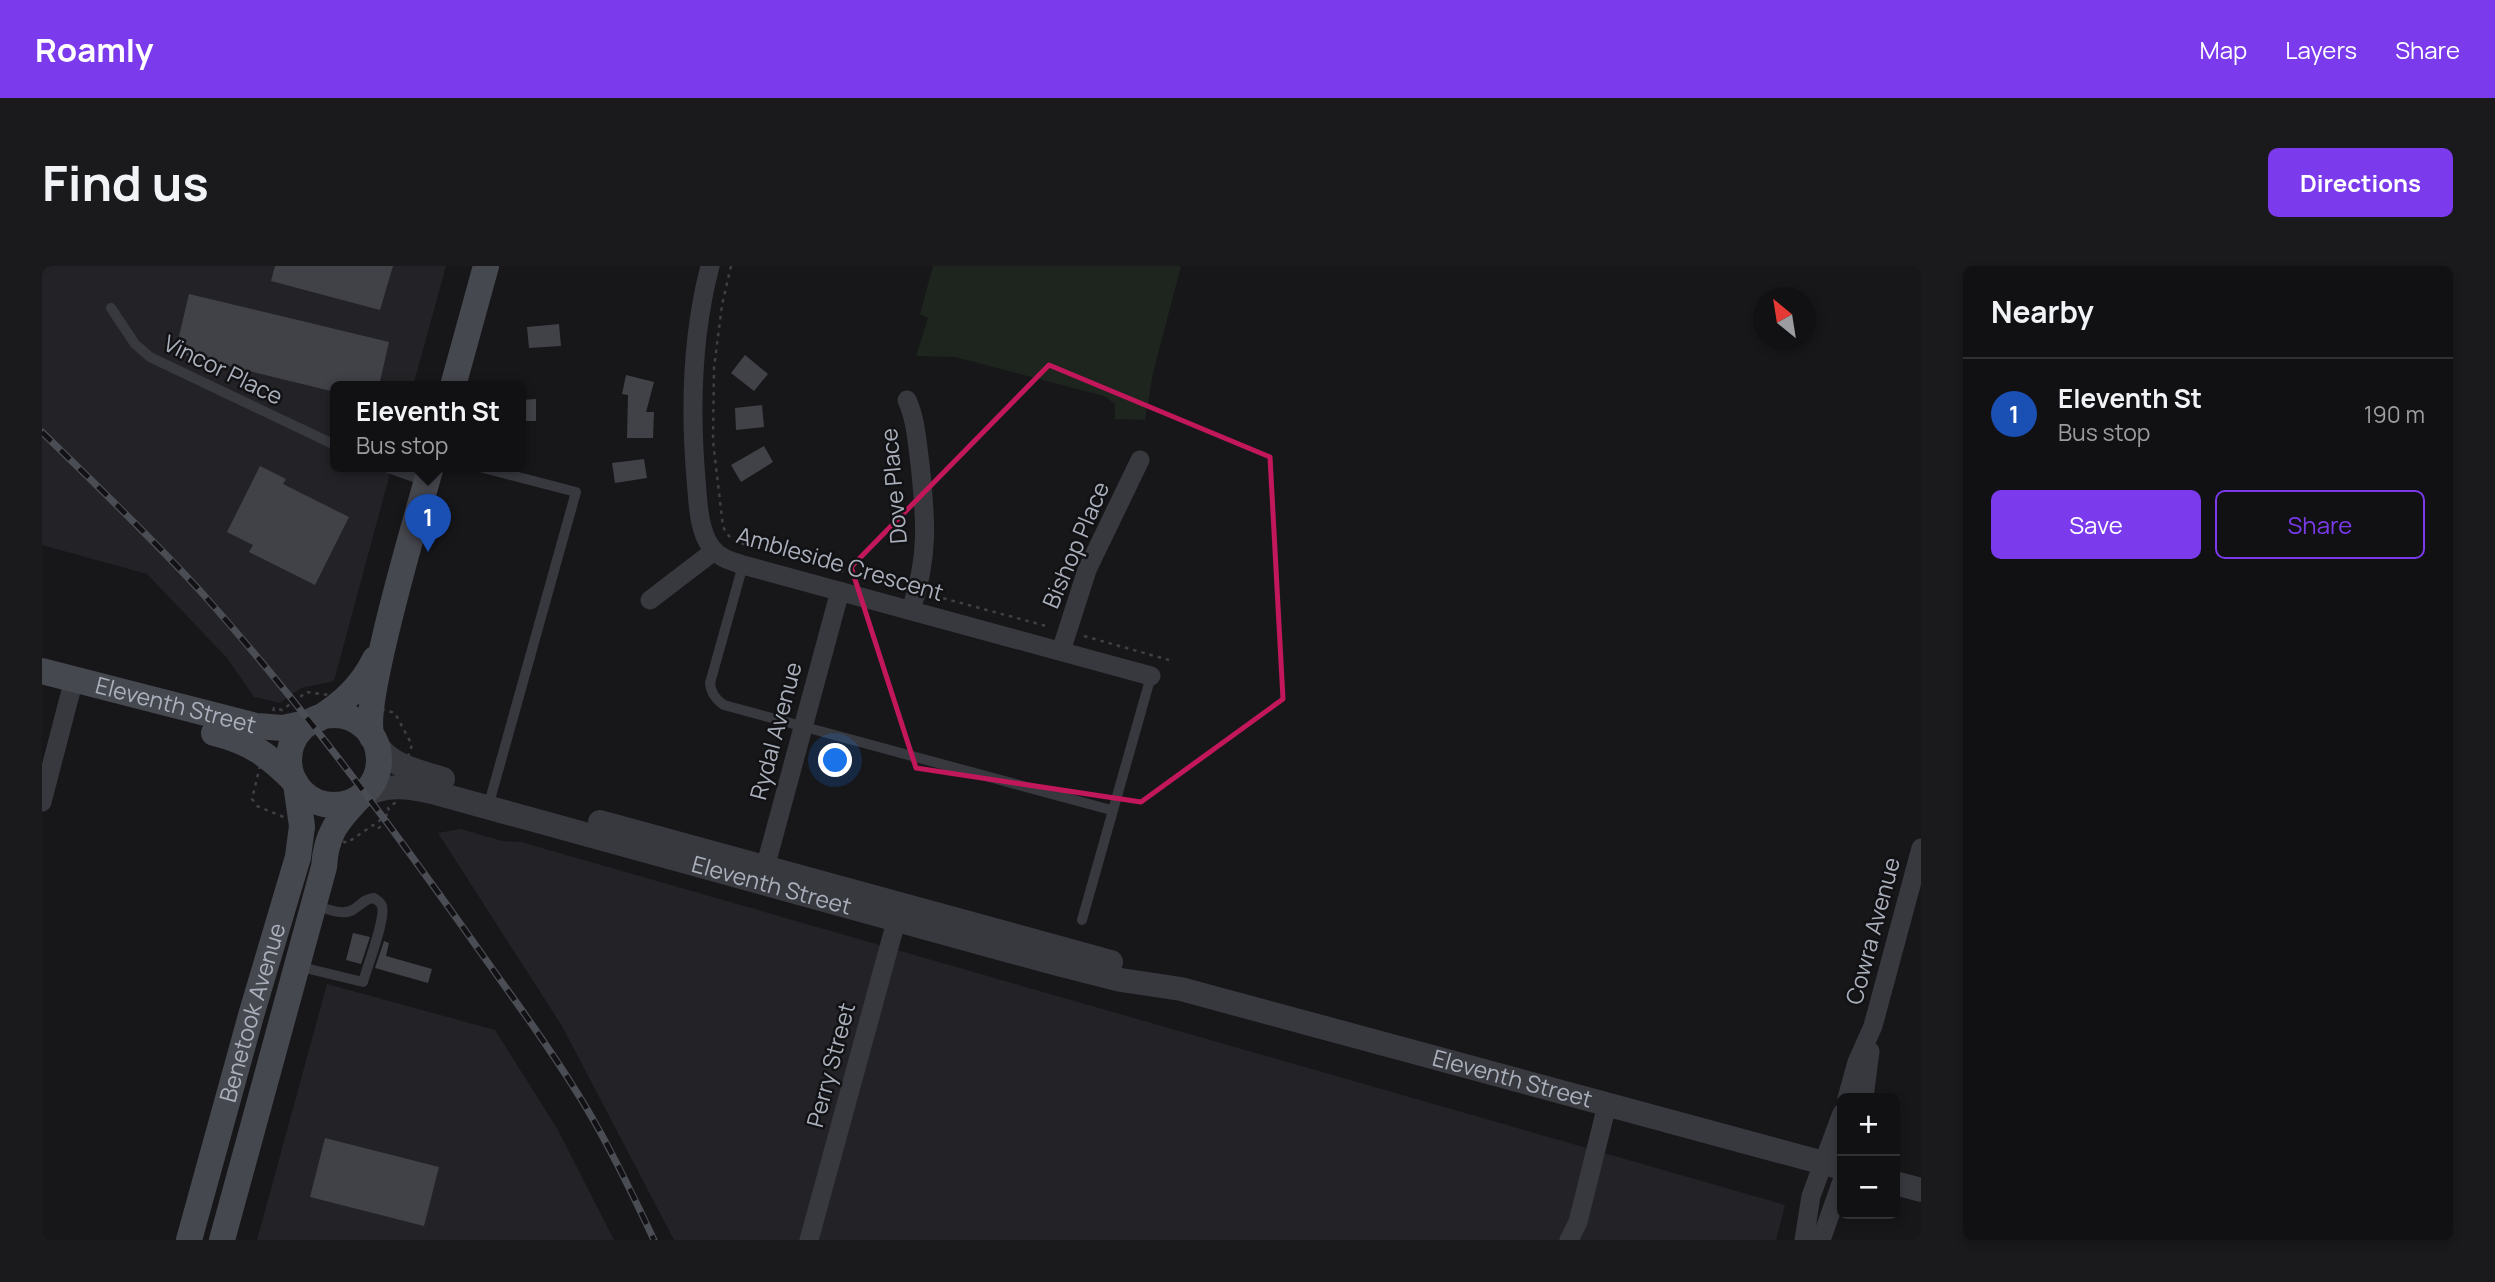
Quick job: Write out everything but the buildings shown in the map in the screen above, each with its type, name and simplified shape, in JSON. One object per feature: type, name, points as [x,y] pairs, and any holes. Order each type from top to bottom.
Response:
[{"type":"main road","points":[[454,381],[486,266]]},
{"type":"main road","points":[[358,703],[374,739],[379,760],[377,772],[373,783],[360,797],[342,804],[324,804],[308,797],[295,783],[289,760],[292,745],[299,732],[314,721],[358,703],[387,632],[429,474]]},
{"type":"main road","name":"Eleventh Street","points":[[42,671],[72,688],[233,738],[266,740],[314,721]]},
{"type":"main road","name":"Eleventh Street","points":[[42,688],[72,688]]},
{"type":"main road","points":[[314,721],[331,716],[344,717],[357,722],[374,739]]},
{"type":"main road","name":"Eleventh Street","points":[[266,740],[295,783]]},
{"type":"main road","name":"Benetook Avenue","points":[[189,1240],[251,1012],[301,844],[302,826],[295,783]]},
{"type":"main road","name":"Benetook Avenue","points":[[222,1240],[314,905],[329,836],[339,820],[360,797]]},
{"type":"main road","points":[[251,1012],[281,1020]]},
{"type":"street","name":"Ambleside Crescent","points":[[710,266],[698,332],[692,426],[702,527],[714,551],[743,565],[840,591],[914,601],[1061,651],[1151,676]]},
{"type":"street","name":"Dove Place","points":[[907,400],[916,428],[926,521],[923,567],[914,601]]},
{"type":"street","name":"Bishop Place","points":[[1061,651],[1093,558],[1140,460]]},
{"type":"street","points":[[650,600],[714,551]]},
{"type":"street","name":"Rydal Avenue","points":[[763,875],[840,591]]},
{"type":"street","points":[[42,802],[72,688]]},
{"type":"street","name":"Eleventh Street","points":[[374,739],[401,776],[898,912],[1092,955],[1181,989],[1832,1166]]},
{"type":"street","points":[[360,797],[401,776]]},
{"type":"street","name":"Cowra Avenue","points":[[1865,1093],[1873,1026],[1921,848]]},
{"type":"street","name":"Perry Street","points":[[808,1240],[898,912]]},
{"type":"street","name":"Cowra Avenue","points":[[1848,1093],[1857,1062],[1873,1026]]},
{"type":"street","points":[[1570,1240],[1578,1222],[1607,1105]]},
{"type":"street","points":[[1804,1240],[1811,1196],[1832,1166],[1837,1140]]},
{"type":"street","points":[[1900,1184],[1921,1190]]},
{"type":"street","points":[[1821,1240],[1837,1195]]},
{"type":"lane","name":"Vincor Place","points":[[111,308],[135,344],[150,357],[330,443]]},
{"type":"lane","points":[[490,801],[576,492],[499,472]]},
{"type":"lane","points":[[743,565],[710,689],[724,705],[1111,810]]},
{"type":"lane","points":[[1082,920],[1151,676]]},
{"type":"lane","points":[[296,966],[363,982],[382,915],[381,904],[370,898],[350,912],[314,905]]},
{"type":"path","points":[[731,266],[717,338],[712,401],[719,512],[726,533],[737,542],[914,601],[1067,632],[1169,660]]},
{"type":"path","points":[[307,692],[395,713],[412,745],[401,776],[396,802],[388,808],[390,812],[378,822],[380,827],[377,829],[373,825],[347,843],[257,806],[252,799],[266,740],[274,708],[282,710],[307,692]]},
{"type":"highlighted area","points":[[1049,365],[1270,457],[1283,699],[1141,802],[916,768],[851,567]]},
{"type":"shaded area","points":[[42,266],[446,266],[414,381],[330,381],[330,472],[390,472],[334,681],[301,688],[280,703],[254,697],[227,658],[147,574],[42,545]]},
{"type":"shaded area","points":[[933,266],[1181,266],[1153,373],[1145,420],[1115,419],[1115,404],[1104,396],[955,357],[916,356],[928,318],[920,314]]},
{"type":"shaded area","points":[[461,829],[502,841],[521,842],[1785,1205],[1776,1240],[674,1240],[562,1026],[438,833]]},
{"type":"shaded area","points":[[327,984],[495,1030],[558,1130],[614,1240],[257,1240]]},
{"type":"railway","points":[[42,432],[202,593],[271,673],[368,798],[510,993],[572,1085],[614,1157],[654,1240]]},
{"type":"place","name":"Eleventh St","points":[[428,552]]}]
